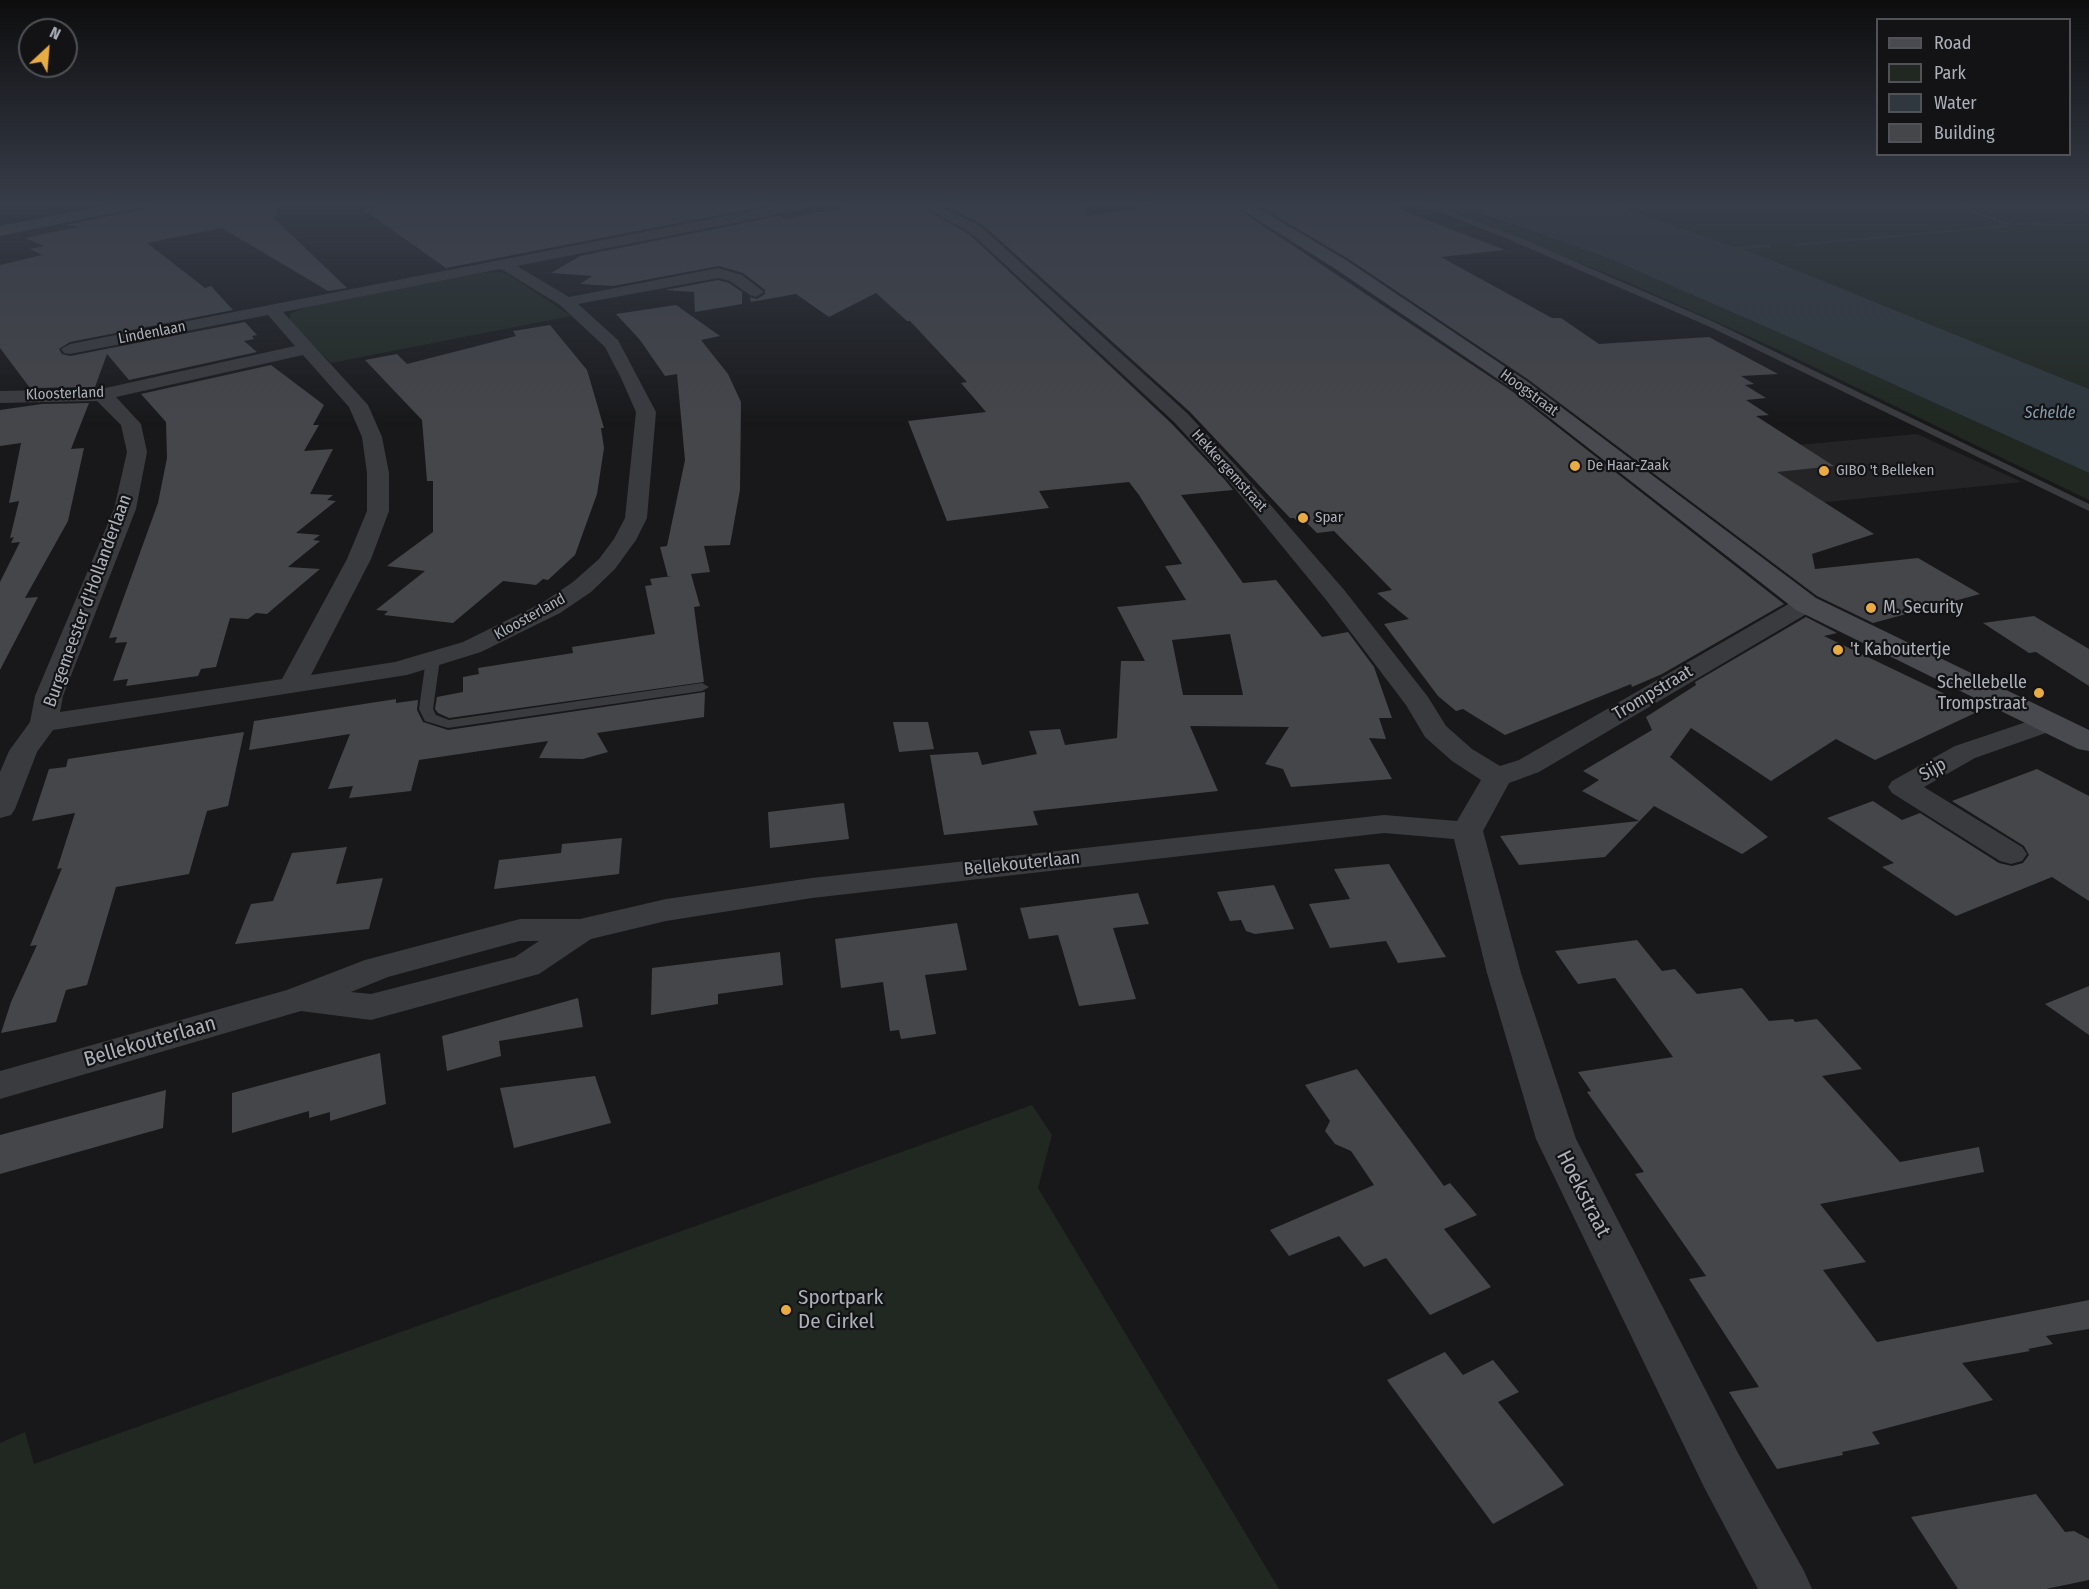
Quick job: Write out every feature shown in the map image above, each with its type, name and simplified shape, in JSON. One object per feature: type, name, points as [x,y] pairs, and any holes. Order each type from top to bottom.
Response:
[{"type":"main road","name":"Hoogstraat","points":[[1360,277],[1521,386],[1806,604],[2089,742]]},
{"type":"street","name":"Lindenlaan","points":[[70,349],[440,277]]},
{"type":"street","name":"Kloosterland","points":[[44,723],[398,669],[433,659],[515,628],[582,587],[606,564],[625,540],[636,518],[646,412],[612,344],[566,302],[525,277]]},
{"type":"street","points":[[566,302],[696,277]]},
{"type":"street","points":[[733,277],[756,292]]},
{"type":"street","name":"Hekkergemstraat","points":[[1027,277],[1180,418],[1234,475],[1336,596],[1418,703],[1435,731],[1462,755],[1497,777]]},
{"type":"street","points":[[271,309],[358,405],[372,437],[378,472],[378,512],[359,559],[292,686]]},
{"type":"street","name":"Kloosterland","points":[[0,397],[45,394],[102,395],[127,387],[305,349]]},
{"type":"street","name":"Burgemeester d'Hollanderlaan","points":[[0,809],[23,751],[44,723],[50,696],[125,509],[137,452],[131,424],[119,409],[102,395]]},
{"type":"street","name":"Trompstraat","points":[[1497,777],[1529,766],[1806,604]]},
{"type":"street","name":"Sijp","points":[[2011,854],[1902,787],[1965,752],[2050,722]]},
{"type":"street","points":[[1467,831],[1497,777]]},
{"type":"street","name":"Bellekouterlaan","points":[[0,1085],[299,999],[371,1007],[527,966],[580,930],[666,910],[823,886],[1384,824],[1467,831]]},
{"type":"street","name":"Hoekstraat","points":[[1467,831],[1504,973],[1556,1139],[1721,1470],[1786,1589]]},
{"type":"lane","points":[[1603,277],[1711,324],[2089,508]]},
{"type":"lane","points":[[433,659],[426,709],[430,718],[448,724],[702,687]]},
{"type":"shaded area","name":"GIBO 't Belleken","points":[[1917,434],[2022,482],[1709,514],[1636,460]]},
{"type":"green space","points":[[460,277],[512,277],[571,316],[331,363],[289,321],[291,313],[308,307]]},
{"type":"green space","points":[[1616,277],[1652,277],[2089,473],[2089,500],[1779,350]]},
{"type":"green space","points":[[1814,277],[2089,277],[2089,389]]},
{"type":"green space","name":"Sportpark De Cirkel","points":[[1032,1105],[1052,1135],[1038,1188],[1279,1589],[0,1589],[0,1443],[25,1432],[34,1464]]},
{"type":"water","name":"Schelde","points":[[1652,277],[1814,277],[2089,389],[2089,473]]},
{"type":"building","points":[[0,277],[191,277],[205,288],[211,286],[233,310],[70,342],[59,349],[62,354],[70,356],[245,322],[257,335],[252,336],[254,339],[244,341],[257,352],[129,380],[107,354],[95,387],[30,388],[0,348]]},
{"type":"building","points":[[305,277],[336,277],[347,288],[328,291]]},
{"type":"building","points":[[590,277],[660,277],[613,286],[580,284]]},
{"type":"building","points":[[748,277],[1015,277],[1172,424],[1233,490],[1181,495],[1243,583],[1276,580],[1322,637],[1348,632],[1374,667],[1392,718],[1379,718],[1386,739],[1369,738],[1392,779],[1291,787],[1283,769],[1265,764],[1289,727],[1190,726],[1218,791],[1033,811],[1038,825],[944,835],[930,755],[978,752],[982,765],[1037,754],[1029,731],[1060,729],[1065,745],[1117,738],[1121,661],[1145,661],[1117,607],[1186,600],[1165,566],[1182,564],[1129,482],[1039,491],[1049,508],[947,521],[908,421],[986,412],[961,383],[967,382],[910,321],[907,321],[876,293],[829,317],[796,294],[751,302],[750,297],[757,299],[765,294],[765,290]],"holes":[[[1230,634],[1243,695],[1183,695],[1172,640]]]},
{"type":"building","points":[[1041,277],[1340,277],[1513,392],[1784,604],[1662,674],[1632,687],[1631,684],[1505,735],[1463,709],[1456,711],[1438,696],[1384,624],[1409,619],[1377,593],[1392,590],[1334,531],[1317,533],[1307,523],[1300,524],[1294,518],[1290,518],[1190,412]]},
{"type":"building","points":[[1376,277],[1478,277],[1552,318],[1561,318],[1599,344],[1709,337],[1778,374],[1741,376],[1754,384],[1745,385],[1766,398],[1746,400],[1769,415],[1756,416],[1834,466],[1777,472],[1874,534],[1812,554],[1815,569],[1918,558],[1980,594],[1873,623],[1817,596],[1529,380]]},
{"type":"building","points":[[718,280],[729,283],[742,292],[742,304],[695,312],[694,292],[665,290]]},
{"type":"building","points":[[676,305],[720,336],[701,340],[728,374],[741,402],[740,490],[730,545],[704,546],[710,572],[691,574],[700,606],[694,607],[704,682],[449,718],[435,709],[437,697],[463,692],[463,677],[479,674],[478,668],[573,653],[572,647],[655,634],[645,586],[652,585],[650,579],[668,577],[660,547],[667,546],[685,460],[677,374],[665,376],[640,340],[616,314]]},
{"type":"building","points":[[550,325],[587,370],[604,428],[601,428],[604,448],[597,494],[575,555],[548,580],[543,579],[536,585],[503,581],[453,623],[384,615],[388,611],[376,610],[425,571],[387,566],[433,532],[433,481],[427,481],[422,420],[365,360],[397,354],[407,364],[516,336],[513,331]]},
{"type":"building","points":[[271,365],[324,405],[313,425],[319,425],[304,451],[333,449],[310,494],[333,495],[327,500],[336,501],[296,533],[320,535],[313,540],[320,541],[288,567],[320,569],[267,614],[256,613],[248,619],[230,618],[216,667],[201,669],[198,676],[126,686],[128,679],[113,681],[127,642],[115,643],[117,637],[109,638],[158,503],[167,458],[166,422],[141,394]]},
{"type":"building","points":[[89,403],[71,449],[84,448],[68,521],[25,598],[38,597],[0,670],[0,582],[20,542],[11,543],[14,537],[10,538],[19,501],[9,503],[21,443],[0,446],[0,410],[42,404]]},
{"type":"building","points":[[2034,616],[2089,649],[2089,686],[2036,652],[2029,653],[1983,623]]},
{"type":"building","points":[[1806,617],[1837,633],[1824,636],[1947,695],[1943,697],[1975,713],[1875,760],[1836,739],[1771,781],[1691,728],[1670,757],[1768,837],[1742,854],[1654,806],[1605,857],[1519,865],[1500,836],[1639,821],[1582,791],[1599,780],[1583,771],[1652,730],[1646,717],[1696,685],[1695,682]]},
{"type":"building","points":[[705,692],[704,717],[597,733],[608,752],[583,759],[539,758],[548,741],[419,760],[411,791],[349,798],[353,786],[328,789],[350,734],[249,750],[254,721],[396,699],[396,703],[418,700],[417,710],[423,722],[448,730]]},
{"type":"building","points":[[893,722],[928,722],[934,749],[899,752]]},
{"type":"building","points":[[244,732],[228,806],[207,811],[189,874],[116,887],[87,985],[66,990],[56,1022],[1,1033],[11,1002],[37,945],[30,946],[62,868],[57,869],[75,813],[32,821],[49,769],[66,767],[68,759]]},
{"type":"building","points":[[2037,769],[2089,796],[2089,901],[2052,877],[1956,916],[1882,867],[1894,863],[1827,818],[1873,801],[1902,820],[1920,813],[1999,863],[2012,866],[2023,863],[2029,855],[2024,846],[1952,801]]},
{"type":"building","points":[[844,803],[849,839],[770,848],[768,812]]},
{"type":"building","points":[[622,838],[619,874],[494,889],[499,860],[561,853],[562,844]]},
{"type":"building","points":[[347,847],[336,884],[383,878],[369,929],[235,944],[251,904],[273,901],[292,853]]},
{"type":"building","points":[[1389,864],[1446,957],[1398,963],[1386,941],[1330,948],[1309,904],[1350,899],[1334,869]]},
{"type":"building","points":[[1274,885],[1294,929],[1255,934],[1246,931],[1241,920],[1230,921],[1217,892]]},
{"type":"building","points":[[1138,893],[1149,924],[1113,928],[1136,999],[1079,1006],[1058,935],[1029,939],[1020,908]]},
{"type":"building","points":[[957,923],[967,970],[925,975],[936,1034],[901,1039],[899,1030],[890,1031],[883,982],[841,988],[835,939]]},
{"type":"building","points":[[1637,940],[1662,971],[1675,969],[1697,994],[1742,988],[1769,1021],[1793,1019],[1795,1022],[1817,1019],[1862,1069],[1822,1076],[1900,1162],[1979,1147],[1984,1172],[1820,1204],[1866,1262],[1823,1270],[1877,1342],[2089,1300],[2089,1329],[2046,1336],[2053,1344],[2028,1349],[2030,1351],[1962,1363],[1993,1400],[1872,1432],[1880,1444],[1842,1452],[1843,1455],[1777,1469],[1729,1392],[1759,1387],[1689,1279],[1706,1276],[1635,1174],[1644,1172],[1587,1092],[1591,1091],[1578,1072],[1673,1057],[1615,978],[1578,984],[1555,951]]},
{"type":"building","points":[[780,952],[783,985],[718,994],[718,1004],[651,1015],[652,968]]},
{"type":"building","points":[[2089,986],[2089,1035],[2045,1004]]},
{"type":"building","points":[[578,998],[583,1027],[499,1041],[501,1056],[447,1071],[442,1036]]},
{"type":"building","points":[[380,1053],[386,1104],[330,1121],[330,1112],[309,1118],[309,1111],[232,1133],[232,1093]]},
{"type":"building","points":[[1357,1069],[1444,1186],[1450,1183],[1477,1215],[1444,1229],[1491,1287],[1430,1315],[1386,1258],[1364,1267],[1339,1236],[1289,1256],[1270,1230],[1374,1185],[1351,1151],[1335,1144],[1325,1131],[1330,1121],[1305,1085]]},
{"type":"building","points":[[595,1076],[611,1123],[514,1148],[500,1088]]},
{"type":"building","points":[[166,1090],[163,1128],[0,1174],[0,1135]]},
{"type":"building","points":[[1445,1352],[1463,1375],[1493,1360],[1519,1392],[1498,1402],[1564,1485],[1493,1524],[1387,1380]]},
{"type":"building","points":[[2036,1494],[2065,1532],[2074,1531],[2089,1539],[2089,1580],[2046,1589],[1958,1589],[1911,1517]]},
{"type":"place","name":"De Haar-Zaak","points":[[1575,466]]},
{"type":"place","name":"GIBO 't Belleken","points":[[1824,471]]},
{"type":"place","name":"Spar","points":[[1303,518]]},
{"type":"place","name":"M. Security","points":[[1871,608]]},
{"type":"place","name":"'t Kaboutertje","points":[[1838,650]]},
{"type":"place","name":"Schellebelle Trompstraat","points":[[2039,693]]},
{"type":"place","name":"Sportpark De Cirkel","points":[[786,1310]]}]
